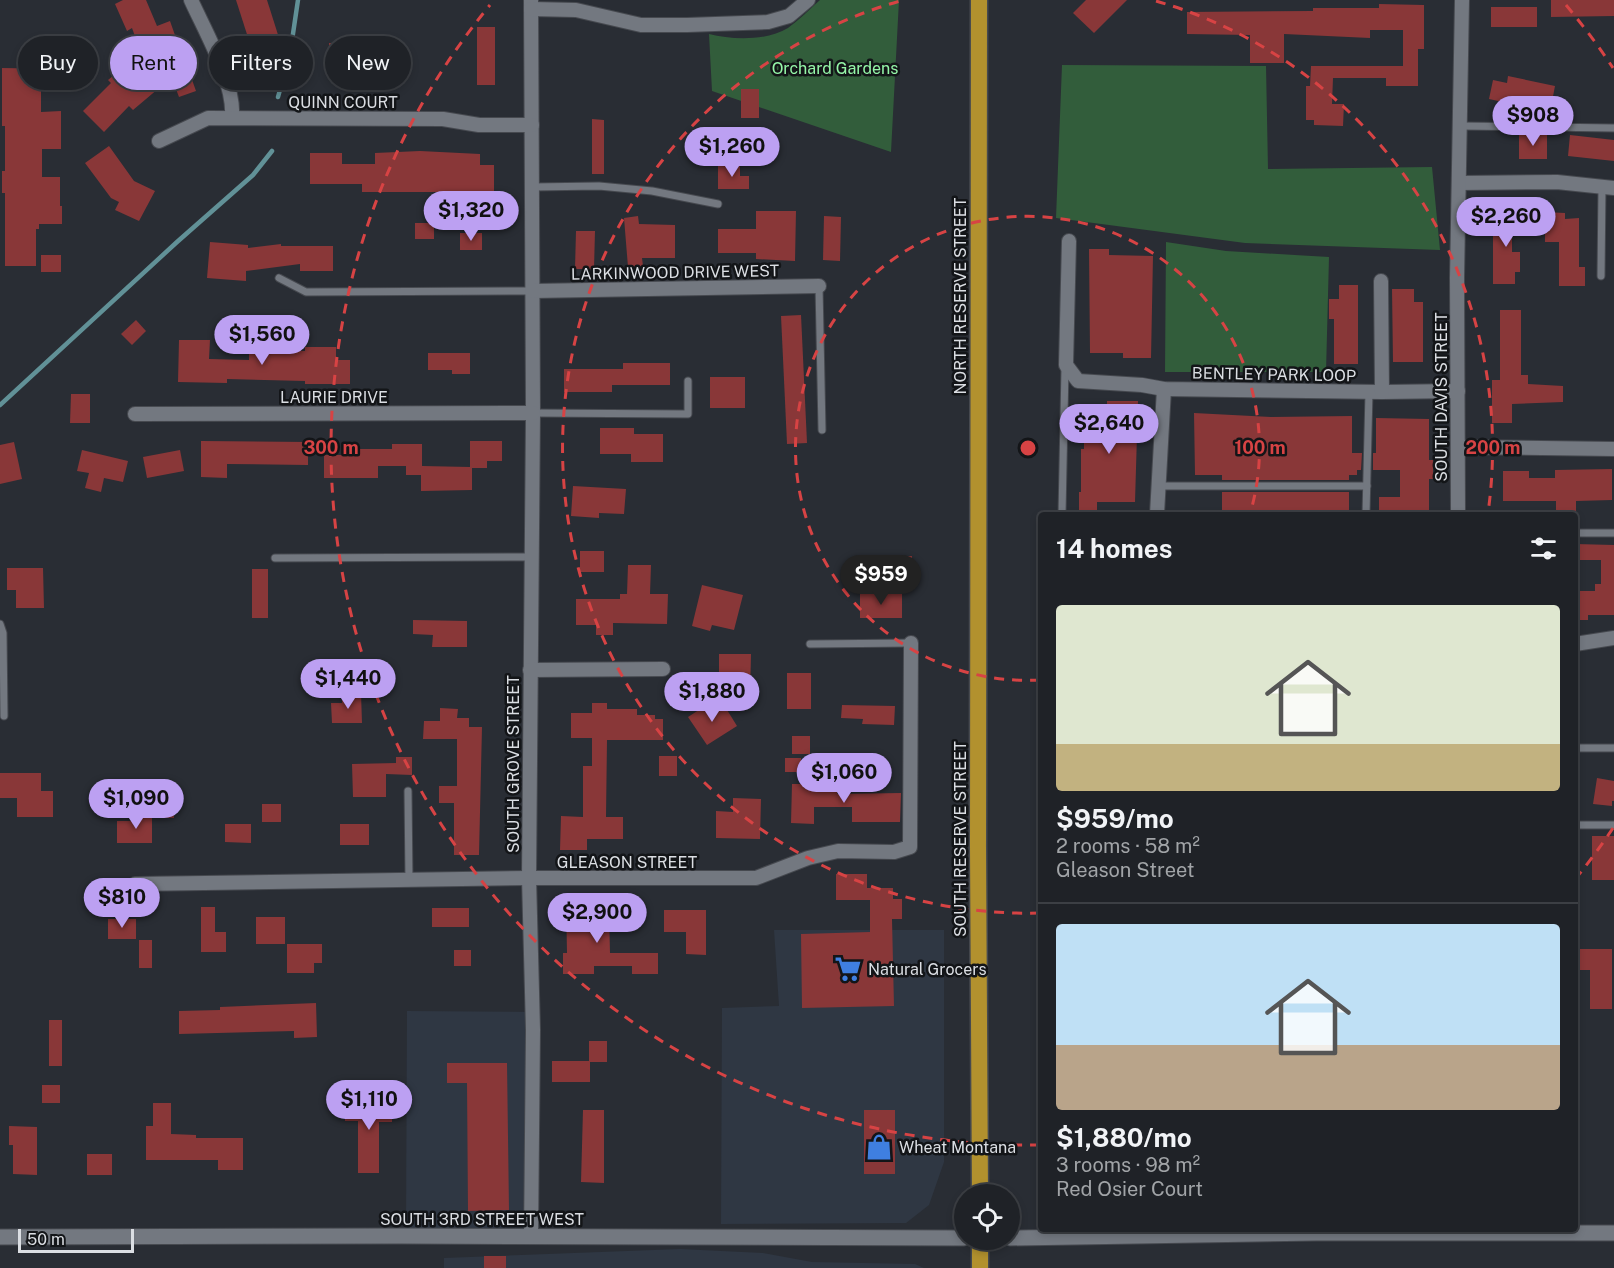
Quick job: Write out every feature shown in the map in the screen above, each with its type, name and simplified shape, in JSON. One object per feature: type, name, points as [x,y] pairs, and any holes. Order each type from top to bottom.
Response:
[{"type":"highway","name":"NORTH RESERVE STREET","points":[[978,593],[979,0]]},
{"type":"highway","name":"SOUTH RESERVE STREET","points":[[978,593],[980,1184]]},
{"type":"highway","points":[[980,1250],[980,1268]]},
{"type":"street","points":[[191,0],[225,76],[233,104],[232,118]]},
{"type":"street","points":[[531,5],[576,10],[641,25],[687,25],[768,22],[789,16],[808,0]]},
{"type":"street","name":"SOUTH DAVIS STREET","points":[[1458,512],[1457,279],[1462,0]]},
{"type":"street","name":"SOUTH GROVE STREET","points":[[531,5],[533,187],[533,557],[529,879],[533,1030],[531,1237]]},
{"type":"street","name":"QUINN COURT","points":[[159,141],[208,118],[443,119],[479,125],[532,125]]},
{"type":"street","points":[[1459,183],[1557,182],[1608,187]]},
{"type":"street","points":[[1066,365],[1069,241]]},
{"type":"street","points":[[1376,392],[1381,281]]},
{"type":"street","name":"LARKINWOOD DRIVE WEST","points":[[532,291],[819,286]]},
{"type":"street","name":"BENTLEY PARK LOOP","points":[[1066,365],[1078,381],[1142,385],[1164,389],[1458,391]]},
{"type":"street","points":[[1157,512],[1164,389]]},
{"type":"street","name":"LAURIE DRIVE","points":[[135,414],[533,413]]},
{"type":"street","points":[[1458,447],[1614,449]]},
{"type":"street","points":[[1578,644],[1614,638]]},
{"type":"street","name":"GLEASON STREET","points":[[135,884],[529,879],[756,879],[808,858],[838,851],[894,852],[910,847],[911,643]]},
{"type":"street","points":[[530,670],[663,669]]},
{"type":"street","points":[[1020,1238],[1259,1232]]},
{"type":"street","points":[[1578,1232],[1614,1233]]},
{"type":"street","name":"SOUTH 3RD STREET WEST","points":[[0,1237],[954,1238]]},
{"type":"lane","points":[[1461,126],[1614,128]]},
{"type":"lane","points":[[533,187],[599,186],[652,191],[718,204]]},
{"type":"lane","points":[[1601,276],[1608,187]]},
{"type":"lane","points":[[279,279],[306,292],[532,291]]},
{"type":"lane","points":[[819,286],[822,430]]},
{"type":"lane","points":[[1062,512],[1066,365]]},
{"type":"lane","points":[[533,413],[688,414],[687,381]]},
{"type":"lane","points":[[1366,512],[1376,392]]},
{"type":"lane","points":[[1159,486],[1367,486]]},
{"type":"lane","points":[[1578,533],[1614,533]]},
{"type":"lane","points":[[275,558],[533,557]]},
{"type":"lane","points":[[0,624],[3,633],[4,716]]},
{"type":"lane","points":[[810,644],[911,643]]},
{"type":"lane","points":[[1578,748],[1614,748]]},
{"type":"lane","points":[[408,791],[409,880]]},
{"type":"lane","points":[[1578,825],[1614,825]]},
{"type":"shaded area","points":[[774,930],[944,930],[944,1162],[929,1205],[906,1223],[721,1224],[722,1008],[779,1006]]},
{"type":"shaded area","points":[[407,1011],[538,1012],[537,1229],[406,1229]]},
{"type":"shaded area","points":[[680,1249],[763,1253],[812,1262],[915,1264],[924,1268],[444,1268],[444,1258]]},
{"type":"green space","name":"Orchard Gardens","points":[[820,0],[899,0],[891,152],[712,91],[709,34],[739,38],[760,37],[780,32],[788,28]]},
{"type":"green space","points":[[1062,65],[1266,66],[1268,169],[1432,167],[1440,250],[1245,243],[1056,218]]},
{"type":"green space","points":[[1166,242],[1226,251],[1329,257],[1326,372],[1165,372]]},
{"type":"building","points":[[123,0],[146,0],[157,26],[170,21],[175,36],[135,36],[132,28],[127,31],[115,4]]},
{"type":"building","points":[[236,0],[267,0],[278,36],[248,36]]},
{"type":"building","points":[[1086,0],[1127,0],[1094,33],[1073,13]]},
{"type":"building","points":[[1551,0],[1614,0],[1614,16],[1551,17]]},
{"type":"building","points":[[1379,4],[1424,5],[1424,49],[1418,49],[1418,86],[1386,86],[1386,78],[1333,78],[1332,104],[1344,104],[1343,126],[1314,125],[1314,120],[1306,120],[1306,86],[1310,86],[1311,66],[1403,66],[1403,30],[1370,30],[1370,38],[1284,34],[1284,63],[1250,63],[1250,35],[1187,34],[1187,12],[1313,11],[1313,8],[1379,8]]},
{"type":"building","points":[[1491,7],[1537,7],[1537,27],[1491,27]]},
{"type":"building","points":[[477,27],[495,27],[495,85],[477,85]]},
{"type":"building","points":[[2,68],[18,68],[18,90],[41,90],[41,112],[61,111],[61,149],[42,149],[42,177],[60,177],[62,224],[39,224],[39,229],[36,229],[36,266],[5,266],[5,193],[2,193],[2,171],[5,171],[5,126],[2,126]]},
{"type":"building","points":[[1508,76],[1555,86],[1550,112],[1489,99],[1493,80],[1507,83]]},
{"type":"building","points":[[110,84],[110,90],[157,90],[133,110],[129,106],[104,132],[83,111]]},
{"type":"building","points":[[741,89],[759,89],[759,118],[741,118]]},
{"type":"building","points":[[176,90],[196,90],[196,91],[179,97]]},
{"type":"building","points":[[592,119],[604,120],[604,174],[592,174]]},
{"type":"building","points":[[1519,135],[1547,135],[1547,159],[1519,159]]},
{"type":"building","points":[[1570,135],[1614,140],[1614,161],[1568,156]]},
{"type":"building","points":[[109,146],[134,181],[155,191],[139,221],[115,210],[119,202],[111,198],[85,163]]},
{"type":"building","points":[[420,151],[480,154],[480,165],[494,165],[494,192],[362,192],[362,184],[310,184],[310,153],[342,153],[342,164],[375,164],[375,153]]},
{"type":"building","points":[[718,165],[740,165],[740,176],[749,176],[749,189],[718,189]]},
{"type":"building","points":[[1503,206],[1521,206],[1521,223],[1512,223],[1512,252],[1520,252],[1520,272],[1515,272],[1515,284],[1493,284],[1493,222],[1503,222]]},
{"type":"building","points":[[756,211],[796,211],[795,261],[756,259],[756,253],[718,253],[718,229],[756,229]]},
{"type":"building","points":[[1545,212],[1565,213],[1565,219],[1579,218],[1579,267],[1585,267],[1585,286],[1559,286],[1559,242],[1545,242]]},
{"type":"building","points":[[638,216],[639,224],[675,225],[675,258],[642,258],[643,266],[628,267],[624,218]]},
{"type":"building","points":[[824,216],[841,217],[840,261],[823,260]]},
{"type":"building","points":[[415,223],[434,223],[434,239],[415,239]]},
{"type":"building","points":[[576,231],[595,231],[594,269],[575,269]]},
{"type":"building","points":[[460,233],[482,233],[482,250],[460,250]]},
{"type":"building","points":[[210,242],[248,245],[248,248],[281,244],[281,246],[333,246],[333,271],[300,271],[300,264],[246,271],[246,281],[207,278]]},
{"type":"building","points":[[1089,249],[1109,249],[1109,255],[1153,256],[1151,358],[1123,358],[1123,353],[1090,353]]},
{"type":"building","points":[[41,255],[61,255],[61,272],[41,272]]},
{"type":"building","points":[[1339,285],[1358,285],[1358,364],[1334,364],[1334,319],[1329,319],[1329,299],[1339,299]]},
{"type":"building","points":[[1392,289],[1414,289],[1414,302],[1423,302],[1423,362],[1393,362]]},
{"type":"building","points":[[1500,310],[1521,310],[1521,375],[1528,375],[1528,384],[1563,386],[1563,402],[1512,404],[1512,423],[1492,423],[1492,380],[1500,380]]},
{"type":"building","points":[[801,315],[807,443],[787,444],[781,316]]},
{"type":"building","points":[[136,320],[146,331],[132,345],[121,334]]},
{"type":"building","points":[[179,340],[210,340],[209,359],[249,360],[249,350],[305,351],[305,347],[336,347],[336,360],[350,360],[350,384],[305,384],[305,381],[227,379],[227,383],[178,382]]},
{"type":"building","points":[[428,353],[470,353],[470,374],[452,374],[452,370],[428,370]]},
{"type":"building","points":[[623,363],[670,363],[670,385],[612,385],[612,392],[564,392],[564,369],[623,369]]},
{"type":"building","points":[[710,377],[745,377],[745,408],[710,408]]},
{"type":"building","points":[[71,394],[90,394],[90,423],[70,423]]},
{"type":"building","points":[[1107,401],[1138,401],[1135,502],[1097,502],[1097,512],[1079,512],[1081,449],[1084,449],[1084,404],[1107,404]]},
{"type":"building","points":[[1194,413],[1271,417],[1352,416],[1352,453],[1362,453],[1361,470],[1357,470],[1357,475],[1349,475],[1349,480],[1222,480],[1222,475],[1195,475]]},
{"type":"building","points":[[1376,418],[1429,419],[1429,460],[1433,460],[1433,479],[1429,479],[1429,512],[1379,512],[1379,497],[1400,497],[1400,470],[1373,470],[1373,453],[1376,453]]},
{"type":"building","points":[[600,428],[634,428],[634,434],[663,434],[663,462],[631,462],[631,454],[600,454]]},
{"type":"building","points":[[201,441],[308,442],[308,465],[227,464],[227,478],[201,477]]},
{"type":"building","points":[[470,441],[502,441],[502,461],[487,461],[487,468],[472,468],[472,490],[421,491],[421,475],[406,475],[406,466],[378,466],[378,478],[324,478],[324,455],[356,455],[356,449],[392,449],[392,444],[422,444],[422,466],[470,467]]},
{"type":"building","points":[[14,442],[22,479],[0,484],[0,445]]},
{"type":"building","points":[[82,450],[128,461],[123,482],[104,478],[101,492],[85,488],[89,473],[77,471]]},
{"type":"building","points":[[180,450],[184,471],[147,478],[143,457]]},
{"type":"building","points":[[1612,469],[1612,500],[1576,501],[1576,512],[1556,512],[1556,501],[1503,501],[1503,471],[1529,471],[1529,478],[1555,478],[1555,470]]},
{"type":"building","points":[[573,486],[626,489],[624,514],[599,513],[599,518],[571,516]]},
{"type":"building","points":[[1222,492],[1349,492],[1349,512],[1222,512]]},
{"type":"building","points":[[1578,544],[1614,545],[1614,615],[1588,615],[1588,620],[1578,620],[1578,591],[1595,591],[1595,584],[1601,584],[1601,560],[1578,560]]},
{"type":"building","points":[[580,551],[604,551],[604,572],[580,572]]},
{"type":"building","points":[[894,556],[912,556],[912,579],[894,579]]},
{"type":"building","points":[[628,565],[651,565],[650,594],[668,594],[667,624],[613,623],[613,635],[596,635],[596,625],[576,625],[576,599],[620,599],[620,594],[627,594]]},
{"type":"building","points":[[7,568],[43,568],[44,608],[16,608],[16,590],[7,590]]},
{"type":"building","points":[[252,569],[268,569],[268,618],[252,618]]},
{"type":"building","points":[[702,585],[743,595],[734,630],[712,625],[710,631],[692,626]]},
{"type":"building","points":[[860,594],[902,594],[902,618],[860,618]]},
{"type":"building","points":[[413,620],[467,621],[467,647],[432,647],[433,635],[413,634]]},
{"type":"building","points":[[719,654],[751,654],[750,697],[726,697],[726,674],[719,674]]},
{"type":"building","points":[[787,673],[811,673],[811,709],[787,709]]},
{"type":"building","points":[[361,693],[362,723],[332,723],[331,703],[342,703],[342,694]]},
{"type":"building","points":[[592,703],[607,703],[607,709],[637,709],[637,715],[655,715],[655,719],[663,719],[663,740],[607,740],[606,817],[623,817],[623,839],[587,839],[587,850],[560,850],[561,816],[583,817],[583,766],[592,766],[592,738],[571,738],[571,713],[592,713]]},
{"type":"building","points":[[724,705],[737,726],[707,745],[688,717],[705,706],[710,714]]},
{"type":"building","points":[[842,705],[895,706],[894,725],[862,724],[863,719],[841,718]]},
{"type":"building","points":[[440,708],[458,709],[457,718],[469,718],[469,727],[482,727],[479,855],[454,855],[454,803],[439,803],[439,786],[457,786],[457,739],[423,739],[424,721],[440,721]]},
{"type":"building","points":[[792,736],[810,736],[810,754],[792,754]]},
{"type":"building","points":[[659,756],[677,756],[677,776],[659,776]]},
{"type":"building","points":[[396,757],[412,757],[412,775],[386,774],[386,797],[353,797],[352,764],[396,763]]},
{"type":"building","points":[[785,758],[801,758],[801,772],[785,772]]},
{"type":"building","points":[[0,773],[41,773],[41,791],[53,791],[53,817],[17,817],[17,798],[0,798]]},
{"type":"building","points":[[1597,778],[1614,781],[1612,806],[1593,804]]},
{"type":"building","points":[[792,784],[837,784],[837,794],[901,793],[900,822],[852,822],[852,807],[814,807],[814,824],[791,823]]},
{"type":"building","points":[[153,795],[174,795],[174,818],[153,818]]},
{"type":"building","points":[[733,798],[761,799],[760,839],[716,838],[716,811],[733,812]]},
{"type":"building","points":[[262,804],[281,804],[281,822],[262,822]]},
{"type":"building","points":[[139,812],[152,812],[152,843],[117,843],[117,821],[139,821]]},
{"type":"building","points":[[225,824],[251,824],[251,843],[225,842]]},
{"type":"building","points":[[340,824],[369,824],[369,845],[340,845]]},
{"type":"building","points":[[1592,836],[1614,836],[1614,880],[1592,880]]},
{"type":"building","points":[[836,874],[867,874],[867,888],[893,888],[893,899],[902,899],[902,919],[892,919],[894,1006],[802,1008],[801,934],[870,932],[870,900],[836,900]]},
{"type":"building","points":[[566,901],[592,901],[592,913],[609,912],[610,953],[658,953],[658,974],[632,974],[632,966],[594,966],[594,974],[563,974],[563,953],[567,953]]},
{"type":"building","points":[[201,907],[215,907],[215,932],[226,932],[226,952],[201,952]]},
{"type":"building","points":[[432,908],[469,908],[469,927],[432,927]]},
{"type":"building","points":[[664,910],[706,910],[706,955],[686,954],[686,932],[664,932]]},
{"type":"building","points":[[256,917],[285,917],[285,944],[256,944]]},
{"type":"building","points":[[108,919],[136,919],[136,939],[108,939]]},
{"type":"building","points":[[139,940],[152,940],[152,968],[139,968]]},
{"type":"building","points":[[287,944],[322,944],[322,963],[314,963],[314,973],[287,973]]},
{"type":"building","points":[[1578,949],[1612,949],[1612,1009],[1590,1009],[1590,970],[1578,970]]},
{"type":"building","points":[[454,950],[471,950],[471,966],[454,966]]},
{"type":"building","points":[[316,1003],[317,1037],[294,1038],[294,1031],[179,1034],[179,1011]]},
{"type":"building","points":[[49,1020],[62,1020],[62,1066],[49,1066]]},
{"type":"building","points":[[589,1041],[607,1041],[607,1062],[590,1062],[590,1082],[552,1082],[552,1061],[589,1061]]},
{"type":"building","points":[[447,1063],[507,1063],[509,1210],[468,1211],[467,1083],[447,1083]]},
{"type":"building","points":[[42,1085],[60,1085],[60,1103],[42,1103]]},
{"type":"building","points":[[373,1100],[392,1100],[392,1122],[379,1122],[379,1173],[358,1173],[358,1121],[345,1121],[345,1104],[373,1104]]},
{"type":"building","points":[[153,1103],[171,1103],[171,1134],[196,1135],[196,1138],[243,1138],[243,1170],[218,1170],[218,1160],[146,1160],[146,1126],[153,1126]]},
{"type":"building","points":[[583,1110],[604,1110],[604,1183],[581,1182]]},
{"type":"building","points":[[864,1110],[895,1110],[895,1174],[864,1174]]},
{"type":"building","points":[[9,1126],[37,1127],[37,1175],[13,1174],[13,1145],[9,1145]]},
{"type":"building","points":[[87,1154],[112,1154],[112,1175],[87,1175]]},
{"type":"building","points":[[484,1256],[506,1256],[506,1268],[484,1268]]},
{"type":"waterway","points":[[278,97],[290,54],[298,0]]},
{"type":"waterway","points":[[0,405],[253,175],[272,151]]},
{"type":"place","name":"Natural Grocers","points":[[848,969]]},
{"type":"place","name":"Wheat Montana","points":[[879,1147]]}]
